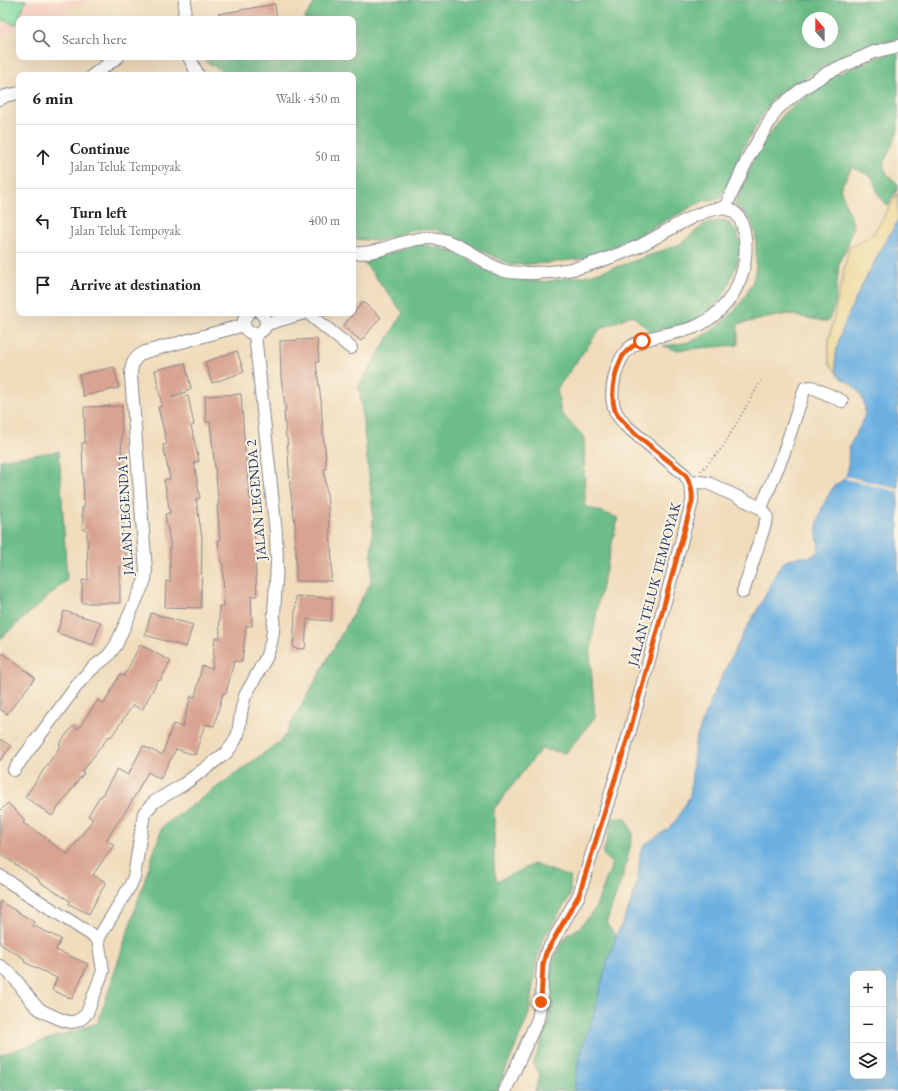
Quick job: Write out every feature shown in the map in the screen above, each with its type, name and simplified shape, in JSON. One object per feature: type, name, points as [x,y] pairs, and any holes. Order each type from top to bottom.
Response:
[{"type":"street","points":[[182,16],[185,0]]},
{"type":"street","points":[[725,208],[749,156],[777,109],[802,88],[827,73],[874,52],[898,46]]},
{"type":"street","points":[[97,72],[114,60]]},
{"type":"street","points":[[190,60],[196,72]]},
{"type":"street","points":[[0,99],[5,96],[16,94]]},
{"type":"street","points":[[356,253],[364,254],[377,252],[400,244],[428,238],[442,240],[459,247],[501,270],[514,273],[572,269],[599,262],[638,247],[707,211],[716,208],[731,210],[738,216],[742,222],[746,242],[742,272],[738,287],[731,299],[720,310],[695,327],[642,341],[629,348],[620,361],[614,378],[612,394],[615,410],[625,424],[685,474],[690,483],[708,483],[761,508],[765,513],[767,518],[744,592]]},
{"type":"street","points":[[246,316],[244,325],[250,333],[254,334],[260,333],[264,330],[267,324],[265,316]]},
{"type":"street","points":[[267,324],[294,316]]},
{"type":"street","points":[[312,316],[351,348]]},
{"type":"street","name":"JALAN LEGENDA 1","points":[[14,770],[81,680],[108,656],[116,645],[145,580],[146,571],[131,376],[133,361],[138,355],[145,352],[244,325]]},
{"type":"street","name":"JALAN LEGENDA 2","points":[[98,939],[134,877],[144,813],[154,802],[184,784],[226,753],[233,744],[238,734],[245,696],[266,658],[271,643],[277,564],[276,533],[254,334]]},
{"type":"street","points":[[761,508],[783,455],[805,388],[812,387],[842,401]]},
{"type":"street","name":"JALAN TELUK TEMPOYAK","points":[[505,1091],[538,1019],[541,1002],[543,964],[546,953],[579,895],[629,734],[692,502],[690,483]]},
{"type":"street","points":[[0,876],[98,939],[103,971],[87,1013],[83,1019],[76,1022],[62,1021],[41,1010],[34,1004],[11,974],[0,966]]},
{"type":"path","points":[[690,483],[722,448],[761,381]]},
{"type":"shaded area","points":[[0,0],[90,0],[50,16],[16,16],[16,30],[0,36]]},
{"type":"green space","points":[[0,0],[26,0],[20,16],[16,16],[16,25],[0,19]]},
{"type":"green space","points":[[320,0],[898,0],[898,39],[877,45],[826,65],[772,99],[742,150],[721,199],[705,200],[635,237],[588,258],[548,263],[511,265],[437,230],[414,229],[378,241],[356,239],[356,72],[224,72],[205,61],[356,60],[356,16],[306,16],[316,1]]},
{"type":"green space","points":[[898,52],[898,131],[883,165],[887,174],[898,184],[898,188],[888,206],[878,194],[872,177],[852,167],[840,189],[853,224],[848,245],[839,262],[835,304],[828,322],[787,314],[738,324],[738,345],[676,350],[663,346],[688,342],[708,333],[728,318],[744,299],[750,288],[756,268],[756,242],[754,229],[746,215],[734,205],[757,152],[785,112],[833,76],[878,57]]},
{"type":"green space","points":[[726,220],[737,231],[741,248],[736,266],[726,290],[718,303],[706,313],[689,322],[651,332],[632,315],[600,329],[557,389],[561,413],[584,437],[585,506],[618,518],[598,603],[590,655],[595,717],[566,753],[541,749],[494,809],[494,869],[497,881],[534,864],[570,877],[570,896],[543,939],[536,963],[529,1014],[497,1091],[0,1091],[0,1055],[98,1023],[162,827],[282,740],[371,582],[373,511],[359,386],[403,313],[364,262],[419,244],[441,248],[460,254],[481,267],[500,275],[518,280],[543,282],[589,275],[626,264],[680,244],[705,224]]},
{"type":"green space","points":[[59,451],[67,580],[0,639],[0,460]]},
{"type":"green space","points":[[613,818],[626,818],[633,834],[623,876],[606,923],[616,936],[605,970],[593,1017],[583,1044],[574,1091],[535,1091],[540,1075],[533,1064],[548,1025],[551,1004],[550,971],[556,954],[568,934],[579,928],[595,909],[612,864],[603,854]]},
{"type":"sand","points":[[898,193],[898,221],[858,293],[843,328],[838,345],[836,360],[837,373],[829,363],[829,339],[849,248],[873,234]]},
{"type":"water","points":[[898,220],[898,1091],[574,1091],[583,1044],[593,1017],[605,970],[616,936],[630,906],[638,879],[640,854],[644,845],[668,829],[677,819],[690,796],[695,742],[701,726],[716,688],[776,573],[783,563],[790,559],[797,557],[811,557],[819,551],[817,530],[821,512],[834,486],[844,480],[846,476],[850,446],[865,413],[860,393],[837,373],[836,355],[840,337],[848,316],[869,272]]},
{"type":"pier","points":[[846,476],[898,489],[898,492],[845,479]]},
{"type":"building","points":[[275,4],[277,16],[218,16],[218,14]]},
{"type":"building","points":[[363,302],[381,317],[361,341],[343,326],[351,316],[356,316],[356,310]]},
{"type":"building","points":[[317,339],[319,362],[316,362],[325,446],[326,469],[324,469],[332,560],[331,581],[296,581],[295,524],[290,487],[284,412],[286,412],[281,378],[280,341]]},
{"type":"building","points":[[237,351],[244,372],[212,383],[205,362]]},
{"type":"building","points":[[185,363],[191,389],[172,397],[188,396],[194,425],[191,426],[199,461],[194,462],[200,498],[196,499],[202,538],[201,608],[165,607],[166,581],[170,582],[170,542],[165,514],[170,513],[164,480],[170,479],[163,445],[167,444],[158,407],[162,406],[155,370]]},
{"type":"building","points":[[114,367],[119,388],[83,396],[79,375]]},
{"type":"building","points":[[241,394],[245,451],[250,499],[252,499],[257,559],[255,559],[257,596],[251,596],[252,626],[246,626],[242,662],[234,661],[226,693],[223,693],[214,726],[205,724],[195,755],[176,749],[160,779],[148,772],[131,803],[106,840],[114,845],[93,875],[106,882],[89,914],[69,904],[70,901],[38,881],[39,880],[0,854],[0,811],[8,803],[25,820],[23,823],[68,854],[93,819],[88,816],[117,769],[128,775],[143,746],[162,755],[173,724],[182,727],[191,696],[195,697],[202,666],[212,669],[215,638],[220,638],[219,606],[224,606],[223,563],[221,563],[218,541],[220,541],[217,505],[219,505],[210,422],[206,422],[205,396]]},
{"type":"building","points":[[122,406],[121,472],[124,472],[124,494],[122,494],[123,543],[126,542],[126,566],[120,566],[120,603],[82,603],[82,580],[88,580],[87,530],[83,530],[82,508],[84,508],[82,443],[85,443],[84,407]]},
{"type":"building","points":[[296,596],[332,598],[331,621],[307,619],[305,649],[293,648]]},
{"type":"building","points":[[64,611],[101,622],[93,645],[57,633]]},
{"type":"building","points":[[151,613],[193,625],[186,647],[145,635]]},
{"type":"building","points":[[140,645],[171,661],[160,681],[158,680],[142,710],[133,705],[111,737],[109,736],[82,772],[84,773],[52,816],[25,797],[61,745],[59,744],[73,726],[78,729],[98,700],[104,704],[120,674],[124,676]]},
{"type":"building","points":[[3,653],[35,678],[7,714],[0,709],[0,657]]},
{"type":"building","points":[[0,739],[11,746],[0,761]]},
{"type":"building","points":[[0,901],[34,922],[32,925],[61,939],[56,950],[88,964],[72,999],[52,990],[57,978],[24,962],[25,959],[0,944]]},
{"type":"route","points":[[541,1002],[543,964],[546,953],[579,895],[629,734],[692,502],[690,483],[685,474],[625,424],[615,410],[612,394],[614,378],[620,361],[626,351],[642,341]]}]
